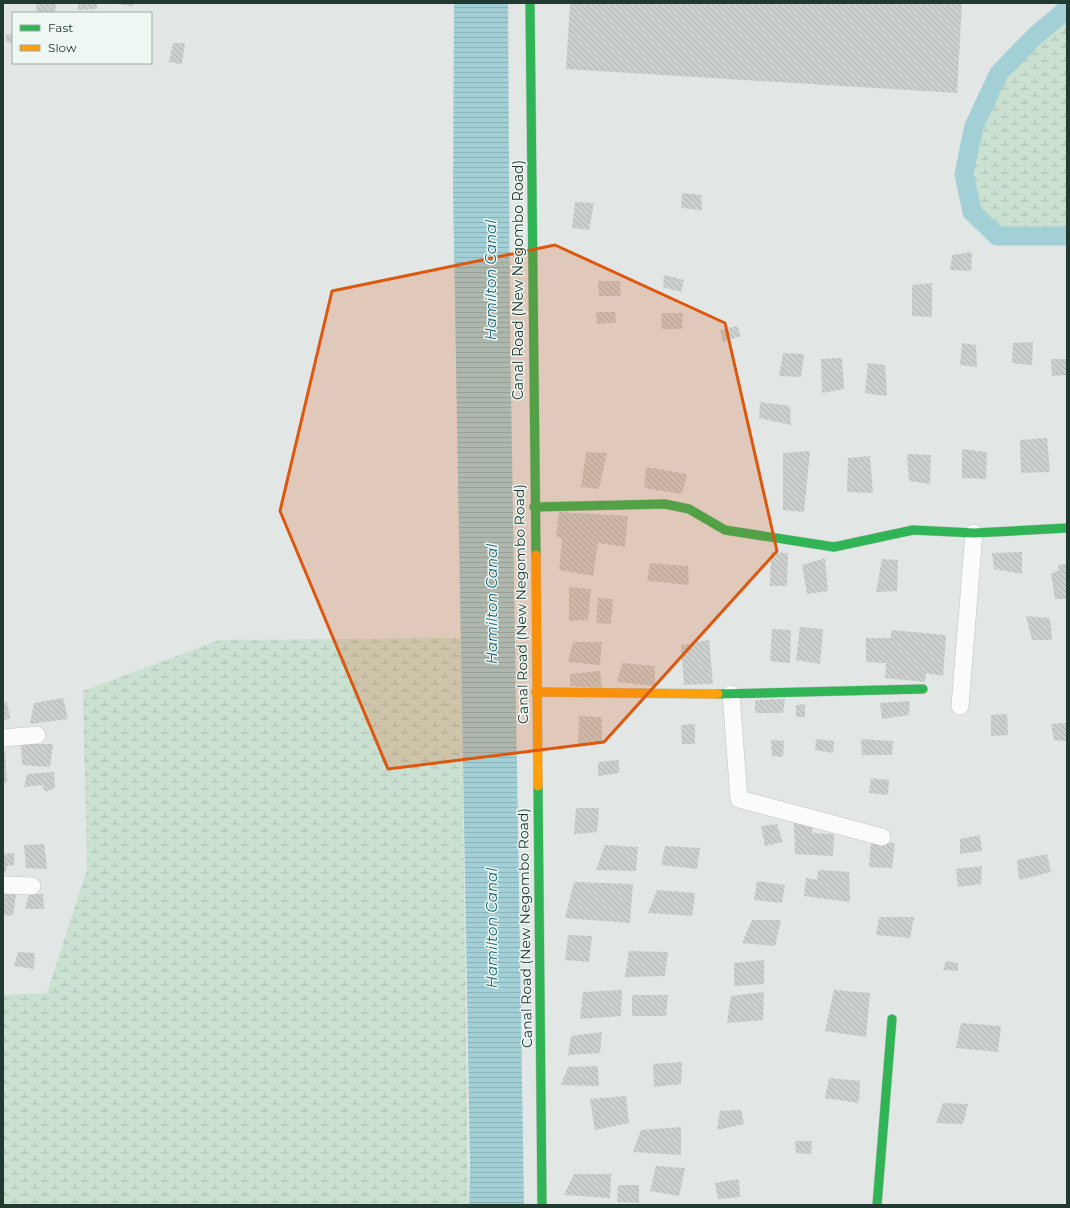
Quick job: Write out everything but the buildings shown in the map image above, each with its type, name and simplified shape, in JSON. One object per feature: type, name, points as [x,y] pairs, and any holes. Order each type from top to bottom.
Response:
[{"type":"main road","name":"Canal Road (New Negombo Road)","points":[[530,3],[542,1205]]},
{"type":"main road","points":[[534,507],[665,504],[689,509],[726,530],[834,547],[913,530],[974,533],[1067,528]]},
{"type":"main road","points":[[536,692],[731,694],[923,689]]},
{"type":"main road","points":[[877,1205],[892,1019]]},
{"type":"street","points":[[960,706],[974,533]]},
{"type":"street","points":[[731,694],[739,799],[882,837]]},
{"type":"street","points":[[3,738],[37,735]]},
{"type":"street","points":[[3,885],[32,886]]},
{"type":"highlighted area","points":[[555,245],[725,323],[777,551],[604,742],[388,769],[280,511],[332,291]]},
{"type":"green space","points":[[1067,9],[1067,236],[997,236],[972,212],[964,174],[974,126],[999,73],[1035,36]]},
{"type":"green space","points":[[461,638],[468,1205],[3,1205],[3,995],[47,993],[87,869],[83,691],[219,640]]},
{"type":"water","name":"Hamilton Canal","points":[[454,3],[508,3],[510,325],[524,1205],[469,1205],[470,1166],[453,192]]},
{"type":"waterway","points":[[1067,9],[1035,36],[999,73],[974,126],[964,174],[972,212],[997,236],[1067,236]]},
{"type":"traffic: fast","points":[[530,3],[536,555]]},
{"type":"traffic: fast","points":[[534,507],[665,504],[689,509],[725,530],[834,547],[913,530],[974,533],[1067,528]]},
{"type":"traffic: fast","points":[[718,694],[923,689]]},
{"type":"traffic: fast","points":[[538,786],[542,1205]]},
{"type":"traffic: fast","points":[[877,1205],[892,1019]]},
{"type":"traffic: slow","points":[[536,555],[538,786]]},
{"type":"traffic: slow","points":[[536,692],[718,694]]}]
